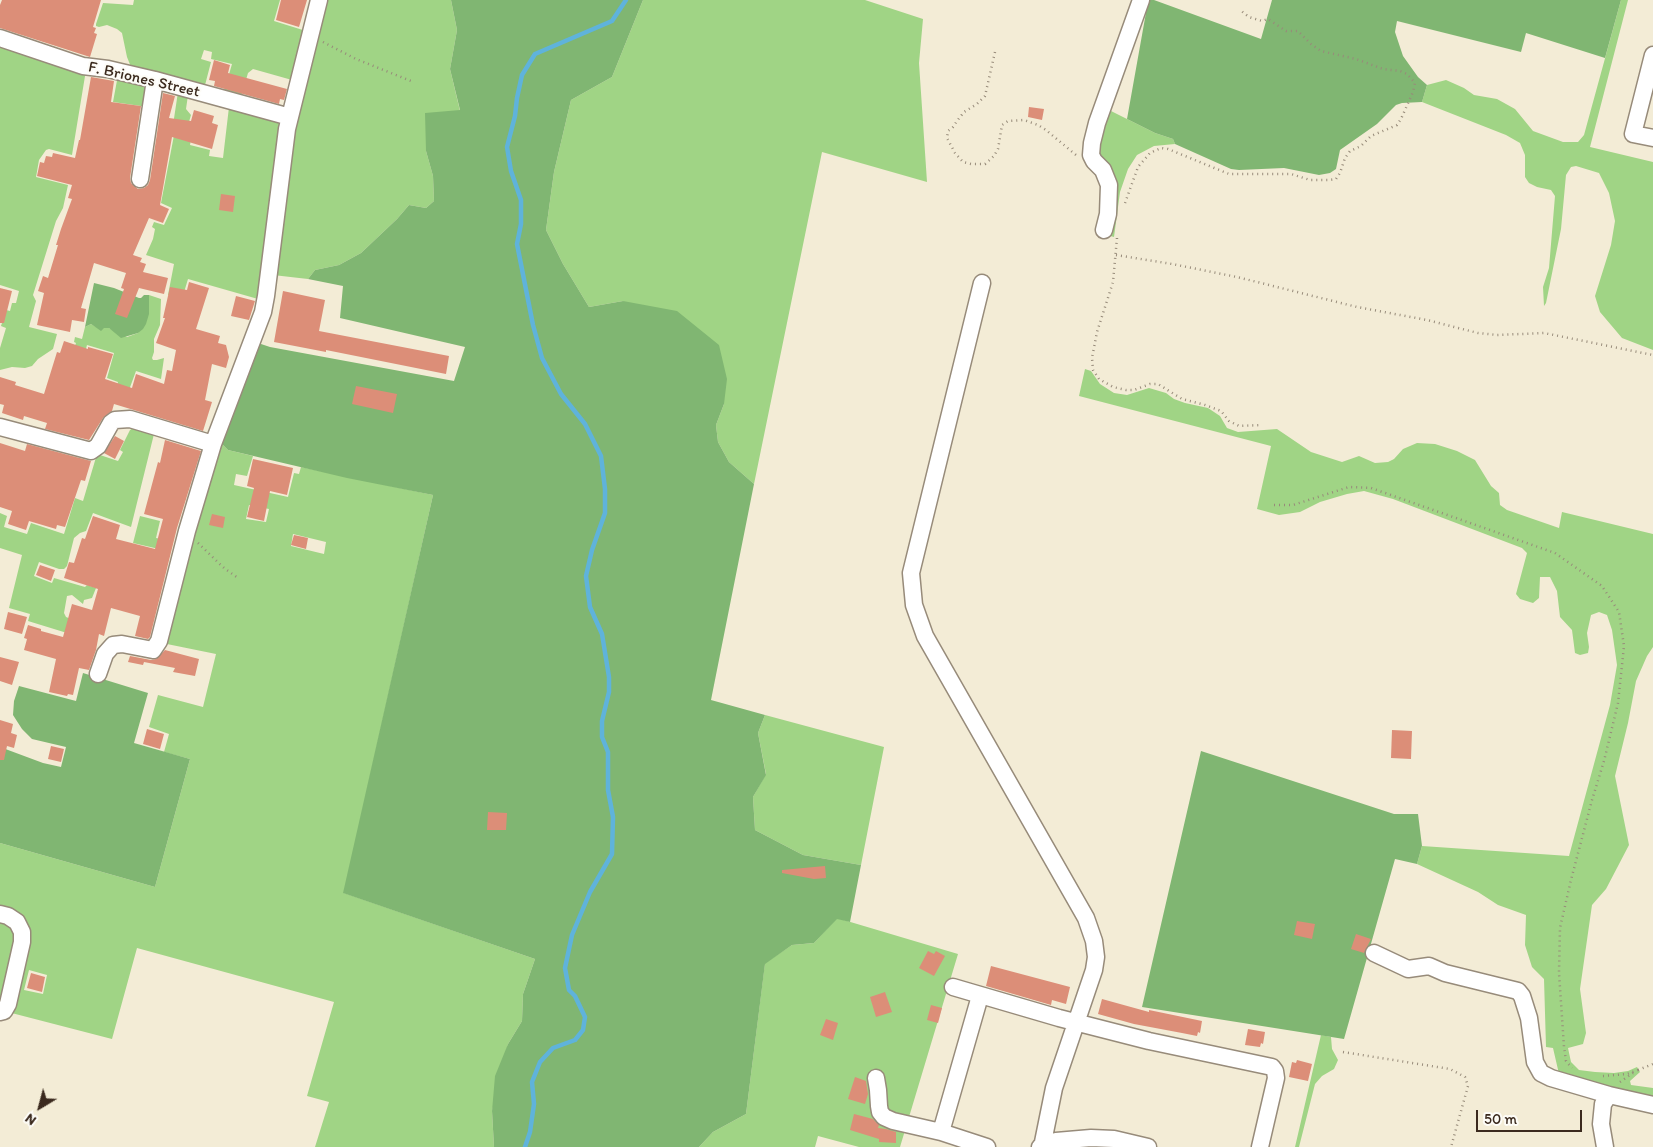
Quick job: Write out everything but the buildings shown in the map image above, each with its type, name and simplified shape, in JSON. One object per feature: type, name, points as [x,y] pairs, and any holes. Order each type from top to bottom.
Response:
[{"type":"street","points":[[98,674],[107,650],[116,644],[150,650],[156,648],[159,641],[187,531],[213,444],[263,312],[285,138],[319,0]]},
{"type":"street","points":[[1111,232],[1108,214],[1109,185],[1102,170],[1091,155],[1092,143],[1141,0]]},
{"type":"street","name":"F. Briones Street","points":[[0,38],[83,66],[108,69],[155,80],[290,117]]},
{"type":"street","points":[[1653,55],[1650,78],[1633,134],[1653,138]]},
{"type":"street","points":[[140,180],[155,80]]},
{"type":"street","points":[[982,283],[911,573],[914,605],[925,636],[1086,918],[1094,941],[1096,957],[1094,970],[1054,1088],[1042,1147]]},
{"type":"street","points":[[0,427],[91,451],[98,446],[111,423],[115,420],[130,419],[213,444]]},
{"type":"street","points":[[0,914],[8,916],[17,922],[22,932],[22,942],[8,1004],[4,1011],[0,1012]]},
{"type":"street","points":[[1374,953],[1408,969],[1429,966],[1445,973],[1518,991],[1522,996],[1529,1018],[1535,1062],[1541,1073],[1551,1078],[1609,1095],[1653,1105]]},
{"type":"street","points":[[952,987],[1177,1048],[1272,1067],[1276,1078],[1260,1147]]},
{"type":"street","points":[[941,1132],[980,996]]},
{"type":"street","points":[[876,1078],[880,1112],[884,1117],[988,1147]]},
{"type":"street","points":[[1605,1147],[1601,1124],[1603,1104],[1609,1095]]},
{"type":"street","points":[[1042,1147],[1056,1141],[1092,1138],[1114,1139],[1148,1147]]},
{"type":"path","points":[[1124,204],[1138,167],[1150,153],[1161,148],[1168,149],[1229,174],[1291,174],[1310,180],[1329,180],[1336,179],[1350,151],[1361,146],[1371,136],[1397,126],[1413,92],[1415,83],[1407,74],[1321,51],[1298,31],[1286,31],[1268,19],[1262,21],[1249,17],[1240,10]]},
{"type":"path","points":[[310,35],[356,59],[411,81]]},
{"type":"path","points":[[995,52],[985,96],[977,104],[964,112],[948,131],[947,138],[955,153],[963,162],[985,164],[994,156],[998,149],[1002,125],[1008,121],[1024,120],[1038,125],[1081,158],[1087,158],[1091,155]]},
{"type":"path","points":[[1111,232],[1116,255],[1113,282],[1092,358],[1093,370],[1099,379],[1113,387],[1126,390],[1158,384],[1182,398],[1221,411],[1229,421],[1239,426],[1261,425]]},
{"type":"path","points":[[1116,255],[1237,277],[1357,307],[1427,320],[1478,333],[1504,335],[1544,333],[1653,355]]},
{"type":"path","points":[[1274,505],[1293,505],[1349,486],[1371,488],[1554,554],[1602,586],[1619,612],[1624,646],[1618,703],[1560,928],[1560,973],[1564,1047],[1566,1061],[1576,1072]]},
{"type":"path","points":[[187,531],[224,568],[238,578]]},
{"type":"path","points":[[1343,1052],[1450,1069],[1465,1078],[1468,1086],[1451,1147]]},
{"type":"path","points":[[1600,1076],[1610,1077],[1627,1074],[1653,1064]]},
{"type":"path","points":[[1609,1095],[1620,1082],[1638,1070]]},
{"type":"green space","points":[[134,0],[280,0],[274,21],[306,31],[292,80],[253,69],[248,73],[240,100],[223,95],[232,64],[211,59],[212,52],[204,50],[201,59],[211,62],[204,89],[131,67],[122,33],[107,25],[99,27],[96,24],[103,3],[133,5]]},
{"type":"green space","points":[[322,0],[451,0],[457,30],[450,69],[460,111],[426,151],[433,176],[434,201],[426,208],[409,205],[361,253],[339,265],[315,270],[308,279],[273,275],[287,163]]},
{"type":"green space","points":[[451,0],[643,0],[612,77],[571,100],[554,172],[546,230],[563,264],[589,307],[623,301],[677,311],[719,345],[727,379],[724,404],[716,425],[718,442],[729,462],[754,484],[711,700],[765,715],[758,733],[766,775],[753,797],[755,830],[803,855],[861,865],[850,922],[837,919],[814,943],[792,945],[765,964],[746,1114],[713,1132],[699,1147],[494,1147],[492,1111],[495,1076],[508,1044],[522,1021],[523,994],[535,959],[343,893],[433,495],[347,478],[228,450],[220,442],[258,343],[270,347],[454,381],[465,347],[340,318],[343,286],[308,279],[315,270],[339,265],[361,253],[409,205],[426,208],[434,201],[433,176],[426,151],[425,113],[460,110],[450,69],[457,30]]},
{"type":"green space","points":[[643,0],[865,0],[923,19],[919,63],[927,182],[822,152],[754,484],[729,462],[718,442],[716,425],[724,404],[623,301],[589,307],[563,264],[546,230],[554,172],[571,100],[612,77]]},
{"type":"green space","points":[[1150,0],[1261,39],[1272,0],[1621,0],[1605,58],[1526,33],[1521,52],[1397,21],[1395,32],[1403,56],[1418,77],[1427,85],[1422,102],[1396,105],[1377,124],[1340,150],[1336,169],[1330,173],[1319,175],[1284,168],[1231,169],[1175,144],[1173,139],[1155,133],[1127,119],[1147,7]]},
{"type":"green space","points":[[1621,0],[1628,0],[1590,147],[1653,162],[1653,350],[1622,338],[1600,312],[1595,296],[1611,245],[1615,221],[1609,193],[1599,173],[1576,166],[1571,167],[1566,175],[1561,229],[1544,306],[1543,287],[1549,268],[1555,196],[1551,190],[1529,183],[1525,177],[1525,155],[1520,143],[1506,135],[1422,102],[1427,85],[1446,80],[1474,95],[1497,99],[1515,109],[1533,131],[1563,142],[1578,142],[1584,135]]},
{"type":"green space","points":[[0,42],[86,70],[72,155],[49,149],[46,150],[39,160],[36,177],[68,185],[63,208],[56,221],[33,295],[36,301],[29,327],[57,334],[53,349],[38,359],[32,366],[0,370],[0,348],[6,328],[1,326],[6,310],[10,311],[12,303],[16,303],[19,291],[0,285]]},
{"type":"green space","points":[[118,75],[149,81],[148,107],[113,102]]},
{"type":"green space","points":[[178,92],[188,95],[186,109],[191,115],[186,132],[192,134],[190,145],[210,150],[209,156],[223,158],[229,107],[282,122],[258,299],[188,279],[182,299],[168,295],[174,264],[146,255],[153,239],[155,229],[152,227],[154,222],[164,225],[172,208],[161,203],[175,130],[173,125]]},
{"type":"green space","points":[[1111,111],[1155,133],[1173,139],[1175,144],[1154,146],[1137,155],[1128,169],[1120,192],[1114,237],[1107,235],[1113,213],[1096,156],[1105,116]]},
{"type":"green space","points":[[94,283],[114,288],[139,298],[149,295],[149,314],[143,329],[138,333],[121,338],[109,328],[104,328],[101,331],[91,324],[85,327]]},
{"type":"green space","points":[[149,295],[161,299],[160,325],[154,339],[152,358],[157,360],[164,358],[161,379],[136,371],[129,390],[117,386],[118,382],[107,378],[114,353],[87,345],[83,360],[71,357],[76,343],[74,342],[75,337],[82,339],[85,327],[91,324],[96,327],[109,328],[127,337],[138,333],[148,311]]},
{"type":"green space","points":[[1085,369],[1091,371],[1100,384],[1114,393],[1127,395],[1149,388],[1166,393],[1174,399],[1185,403],[1208,408],[1220,416],[1227,428],[1238,432],[1277,429],[1311,452],[1342,462],[1359,456],[1375,463],[1388,462],[1394,459],[1403,449],[1417,443],[1435,444],[1457,451],[1475,460],[1491,486],[1499,493],[1500,505],[1507,510],[1559,528],[1562,512],[1653,534],[1653,647],[1636,681],[1615,776],[1629,845],[1606,889],[1592,905],[1580,989],[1586,1033],[1583,1044],[1568,1048],[1571,1062],[1579,1070],[1614,1073],[1628,1071],[1637,1067],[1640,1072],[1630,1081],[1631,1085],[1653,1088],[1653,1108],[1559,1074],[1553,1048],[1546,1047],[1544,979],[1532,967],[1525,945],[1526,915],[1498,905],[1478,892],[1417,864],[1422,846],[1569,856],[1610,705],[1617,665],[1612,630],[1607,615],[1599,612],[1591,615],[1587,633],[1588,653],[1580,655],[1575,653],[1572,630],[1560,617],[1557,591],[1550,577],[1540,577],[1539,598],[1533,603],[1520,599],[1516,594],[1527,553],[1522,548],[1393,499],[1364,491],[1320,502],[1300,512],[1279,515],[1257,509],[1271,446],[1079,396]]},
{"type":"green space","points":[[133,428],[154,434],[131,527],[93,513],[86,531],[74,538],[67,566],[64,569],[39,562],[34,576],[52,583],[54,578],[85,587],[87,585],[96,588],[92,598],[84,600],[83,604],[72,595],[67,596],[64,613],[66,617],[71,619],[67,633],[28,621],[30,614],[9,608],[22,555],[0,548],[0,513],[7,516],[4,527],[27,534],[31,523],[64,534],[75,498],[83,501],[97,454],[118,461],[123,452],[120,450],[130,430]]},
{"type":"green space","points":[[220,442],[228,450],[253,456],[247,476],[236,474],[234,485],[288,497],[294,473],[299,474],[301,467],[433,495],[344,893],[535,959],[523,994],[522,1021],[508,1044],[492,1111],[494,1147],[315,1147],[329,1102],[307,1096],[334,1002],[137,948],[112,1039],[0,1010],[0,843],[155,887],[190,759],[164,752],[169,734],[149,727],[158,695],[203,707],[216,654],[162,643]],"holes":[[[249,505],[269,509],[266,522],[246,519]],[[293,534],[326,542],[324,554],[291,546]],[[29,970],[47,975],[43,994],[24,990]]]},
{"type":"green space","points":[[140,516],[160,521],[156,538],[161,539],[159,549],[133,543]]},
{"type":"green space","points":[[83,673],[148,693],[134,743],[190,759],[155,887],[0,843],[0,747],[43,763],[61,767],[66,747],[32,739],[22,729],[13,715],[14,701],[19,686],[76,701]]},
{"type":"green space","points":[[765,715],[884,747],[861,865],[803,855],[755,830],[753,797],[766,774],[758,733]]},
{"type":"green space","points":[[1201,751],[1394,814],[1418,814],[1422,846],[1417,864],[1395,859],[1344,1039],[1142,1007]]},
{"type":"green space","points":[[837,918],[958,954],[900,1147],[859,1147],[818,1136],[815,1147],[699,1147],[713,1132],[746,1114],[765,963],[792,945],[814,943]]},
{"type":"green space","points":[[1321,1035],[1331,1037],[1332,1049],[1338,1060],[1334,1069],[1322,1076],[1315,1084],[1299,1147],[1295,1147]]},
{"type":"waterway","points":[[525,1147],[530,1132],[534,1104],[532,1082],[540,1062],[553,1048],[575,1040],[583,1030],[585,1017],[575,996],[569,990],[565,968],[572,935],[590,892],[612,854],[613,817],[608,790],[608,752],[602,737],[602,721],[609,692],[609,677],[602,634],[590,607],[586,576],[592,550],[605,513],[605,489],[601,456],[585,424],[561,394],[542,358],[533,325],[517,244],[521,224],[521,200],[511,171],[507,147],[515,116],[522,75],[535,54],[612,21],[626,0]]}]
